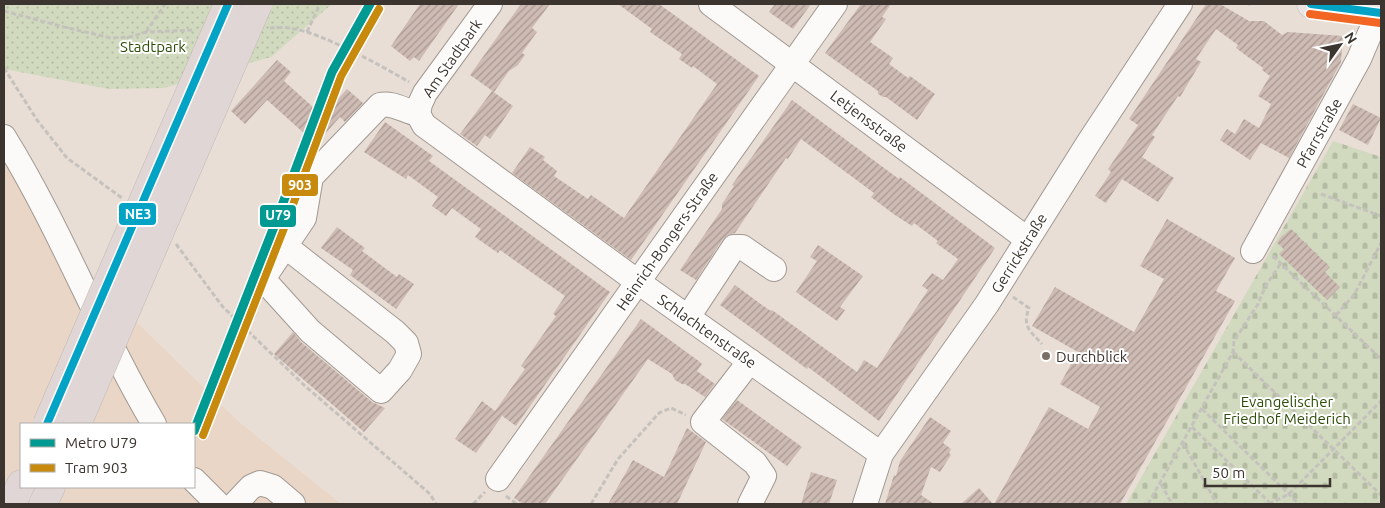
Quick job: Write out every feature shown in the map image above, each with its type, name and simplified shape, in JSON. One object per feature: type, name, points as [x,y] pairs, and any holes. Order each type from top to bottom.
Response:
[{"type":"highway","points":[[47,423],[228,4]]},
{"type":"highway","points":[[77,423],[261,16]]},
{"type":"highway","points":[[12,504],[20,486]]},
{"type":"highway","points":[[43,504],[51,488]]},
{"type":"main road","points":[[1311,4],[1378,12]]},
{"type":"street","name":"Am Stadtpark","points":[[421,104],[490,4]]},
{"type":"street","name":"Letjensstraße","points":[[711,4],[1027,239]]},
{"type":"street","name":"Heinrich-Bongers-Straße","points":[[498,479],[835,4]]},
{"type":"street","name":"Gerrickstraße","points":[[865,504],[881,454],[998,287],[1027,239],[1180,4]]},
{"type":"street","name":"Pfarrstraße","points":[[1255,247],[1360,60],[1378,12]]},
{"type":"street","points":[[285,246],[395,332],[406,343],[409,354],[400,370],[381,391],[310,331],[263,279],[285,246],[304,218],[311,178],[380,105],[386,103],[394,105],[404,111],[421,104]]},
{"type":"street","name":"Schlachtenstraße","points":[[421,104],[424,125],[638,282],[881,454]]},
{"type":"street","points":[[4,137],[57,232],[128,381],[153,423]]},
{"type":"street","points":[[688,317],[734,247],[742,247],[774,269]]},
{"type":"street","points":[[750,361],[703,422],[755,463],[764,476],[750,504]]},
{"type":"street","points":[[195,481],[218,504]]},
{"type":"street","points":[[235,504],[251,487],[260,483],[273,487],[293,504]]},
{"type":"path","points":[[146,32],[165,4]]},
{"type":"path","points":[[307,32],[320,4]]},
{"type":"path","points":[[4,11],[110,38],[130,37],[146,32],[202,29]]},
{"type":"path","points":[[261,16],[290,28],[307,32],[407,81],[421,104]]},
{"type":"path","points":[[4,68],[37,120],[67,158],[125,200]]},
{"type":"path","points":[[1320,194],[1381,216]]},
{"type":"path","points":[[170,239],[178,246],[222,307],[298,379],[430,494],[436,504]]},
{"type":"path","points":[[1336,315],[1354,295],[1381,242]]},
{"type":"path","points":[[1255,247],[1281,264],[1381,360]]},
{"type":"path","points":[[1148,504],[1233,352],[1234,341],[1258,304],[1265,287],[1281,264]]},
{"type":"path","points":[[998,287],[1029,308],[1026,316],[1026,325],[1042,344]]},
{"type":"path","points":[[1233,352],[1381,495]]},
{"type":"path","points":[[1192,427],[1270,504],[1289,494],[1381,401]]},
{"type":"path","points":[[590,504],[618,459],[659,413],[671,408],[703,422]]},
{"type":"path","points":[[1202,409],[1299,504]]},
{"type":"path","points":[[1183,443],[1217,504]]},
{"type":"path","points":[[1161,483],[1172,504]]},
{"type":"shaded area","points":[[4,126],[79,266],[239,422],[341,504],[4,504]]},
{"type":"green space","name":"Stadtpark","points":[[4,4],[332,4],[271,57],[164,88],[109,89],[4,69]]},
{"type":"green space","name":"Evangelischer Friedhof Meiderich","points":[[1333,141],[1381,157],[1381,504],[1126,504]]},
{"type":"building","points":[[420,4],[459,4],[419,61],[414,57],[410,61],[391,46]]},
{"type":"building","points":[[521,4],[550,4],[532,28],[537,32],[522,53],[525,55],[518,65],[509,71],[494,92],[470,75]]},
{"type":"building","points":[[618,4],[659,4],[759,76],[631,260],[512,173],[530,147],[545,157],[543,160],[557,171],[554,176],[588,199],[591,195],[624,218],[717,84],[693,66],[692,68],[679,59],[682,54],[650,32],[652,29]]},
{"type":"building","points":[[775,4],[811,4],[793,29],[769,12]]},
{"type":"building","points":[[861,4],[891,4],[882,17],[886,19],[870,42],[893,58],[889,64],[935,94],[917,120],[886,97],[878,94],[878,91],[825,53]]},
{"type":"building","points":[[1206,4],[1220,4],[1249,21],[1264,21],[1282,35],[1288,32],[1343,36],[1341,62],[1289,158],[1261,143],[1250,160],[1220,140],[1227,129],[1235,134],[1244,119],[1259,128],[1271,104],[1258,96],[1270,76],[1262,70],[1263,68],[1236,48],[1238,45],[1216,29],[1196,59],[1201,62],[1180,97],[1178,96],[1152,135],[1155,137],[1142,157],[1174,178],[1158,202],[1122,179],[1106,203],[1095,196],[1111,172],[1108,169],[1138,125],[1129,119]]},
{"type":"building","points":[[277,60],[291,72],[284,81],[323,116],[347,89],[363,103],[345,122],[340,117],[316,144],[267,100],[245,124],[231,111]]},
{"type":"building","points":[[492,91],[513,106],[490,139],[485,135],[477,146],[460,134]]},
{"type":"building","points":[[792,100],[995,248],[879,421],[808,367],[807,369],[720,305],[735,285],[857,372],[864,360],[877,368],[928,290],[922,286],[932,273],[943,280],[958,259],[936,243],[938,241],[914,223],[912,226],[895,215],[871,197],[874,193],[801,139],[735,233],[723,239],[696,280],[680,270],[722,209],[722,204],[734,186],[732,185]]},
{"type":"building","points":[[1353,104],[1381,118],[1368,145],[1339,130]]},
{"type":"building","points":[[385,122],[433,156],[429,161],[610,292],[516,426],[501,415],[476,453],[455,439],[482,401],[495,411],[525,369],[521,366],[556,316],[553,314],[565,296],[500,250],[498,253],[475,237],[481,229],[452,208],[446,216],[432,206],[438,197],[408,175],[406,179],[364,152]]},
{"type":"building","points":[[1167,219],[1235,258],[1216,291],[1235,301],[1120,504],[994,504],[1049,407],[1088,429],[1100,407],[1060,384],[1078,352],[1032,326],[1055,287],[1134,332],[1164,279],[1140,266]]},
{"type":"building","points":[[337,227],[365,248],[362,251],[397,277],[399,274],[414,284],[396,309],[350,275],[353,270],[321,248]]},
{"type":"building","points":[[1291,229],[1330,267],[1325,272],[1340,287],[1327,300],[1279,254],[1284,249],[1277,243]]},
{"type":"building","points":[[818,245],[863,276],[840,307],[845,310],[837,321],[796,292],[817,261],[810,257]]},
{"type":"building","points":[[641,319],[700,362],[702,364],[697,371],[715,384],[705,397],[675,380],[672,374],[648,359],[545,504],[523,504],[514,498]]},
{"type":"building","points":[[293,332],[301,342],[372,402],[385,408],[364,432],[274,354]]},
{"type":"building","points":[[737,400],[802,447],[787,466],[722,419]]},
{"type":"building","points":[[930,417],[951,431],[943,443],[951,449],[949,453],[951,455],[940,472],[931,467],[921,495],[934,504],[885,504],[900,461]]},
{"type":"building","points":[[687,428],[706,442],[677,504],[608,504],[633,460],[664,477]]},
{"type":"building","points":[[811,472],[837,480],[829,504],[801,504]]},
{"type":"building","points":[[979,488],[993,504],[961,504]]},
{"type":"metro line","name":"U79","points":[[195,428],[332,72],[370,4]]},
{"type":"tram line","name":"903","points":[[203,435],[341,76],[379,9]]},
{"type":"transit line","name":"NE3","points":[[47,423],[228,4]]},
{"type":"transit line","name":"NE3","points":[[1311,4],[1381,13]]},
{"type":"transit line","points":[[1310,14],[1380,23]]},
{"type":"place","name":"Durchblick","points":[[1046,356]]}]
